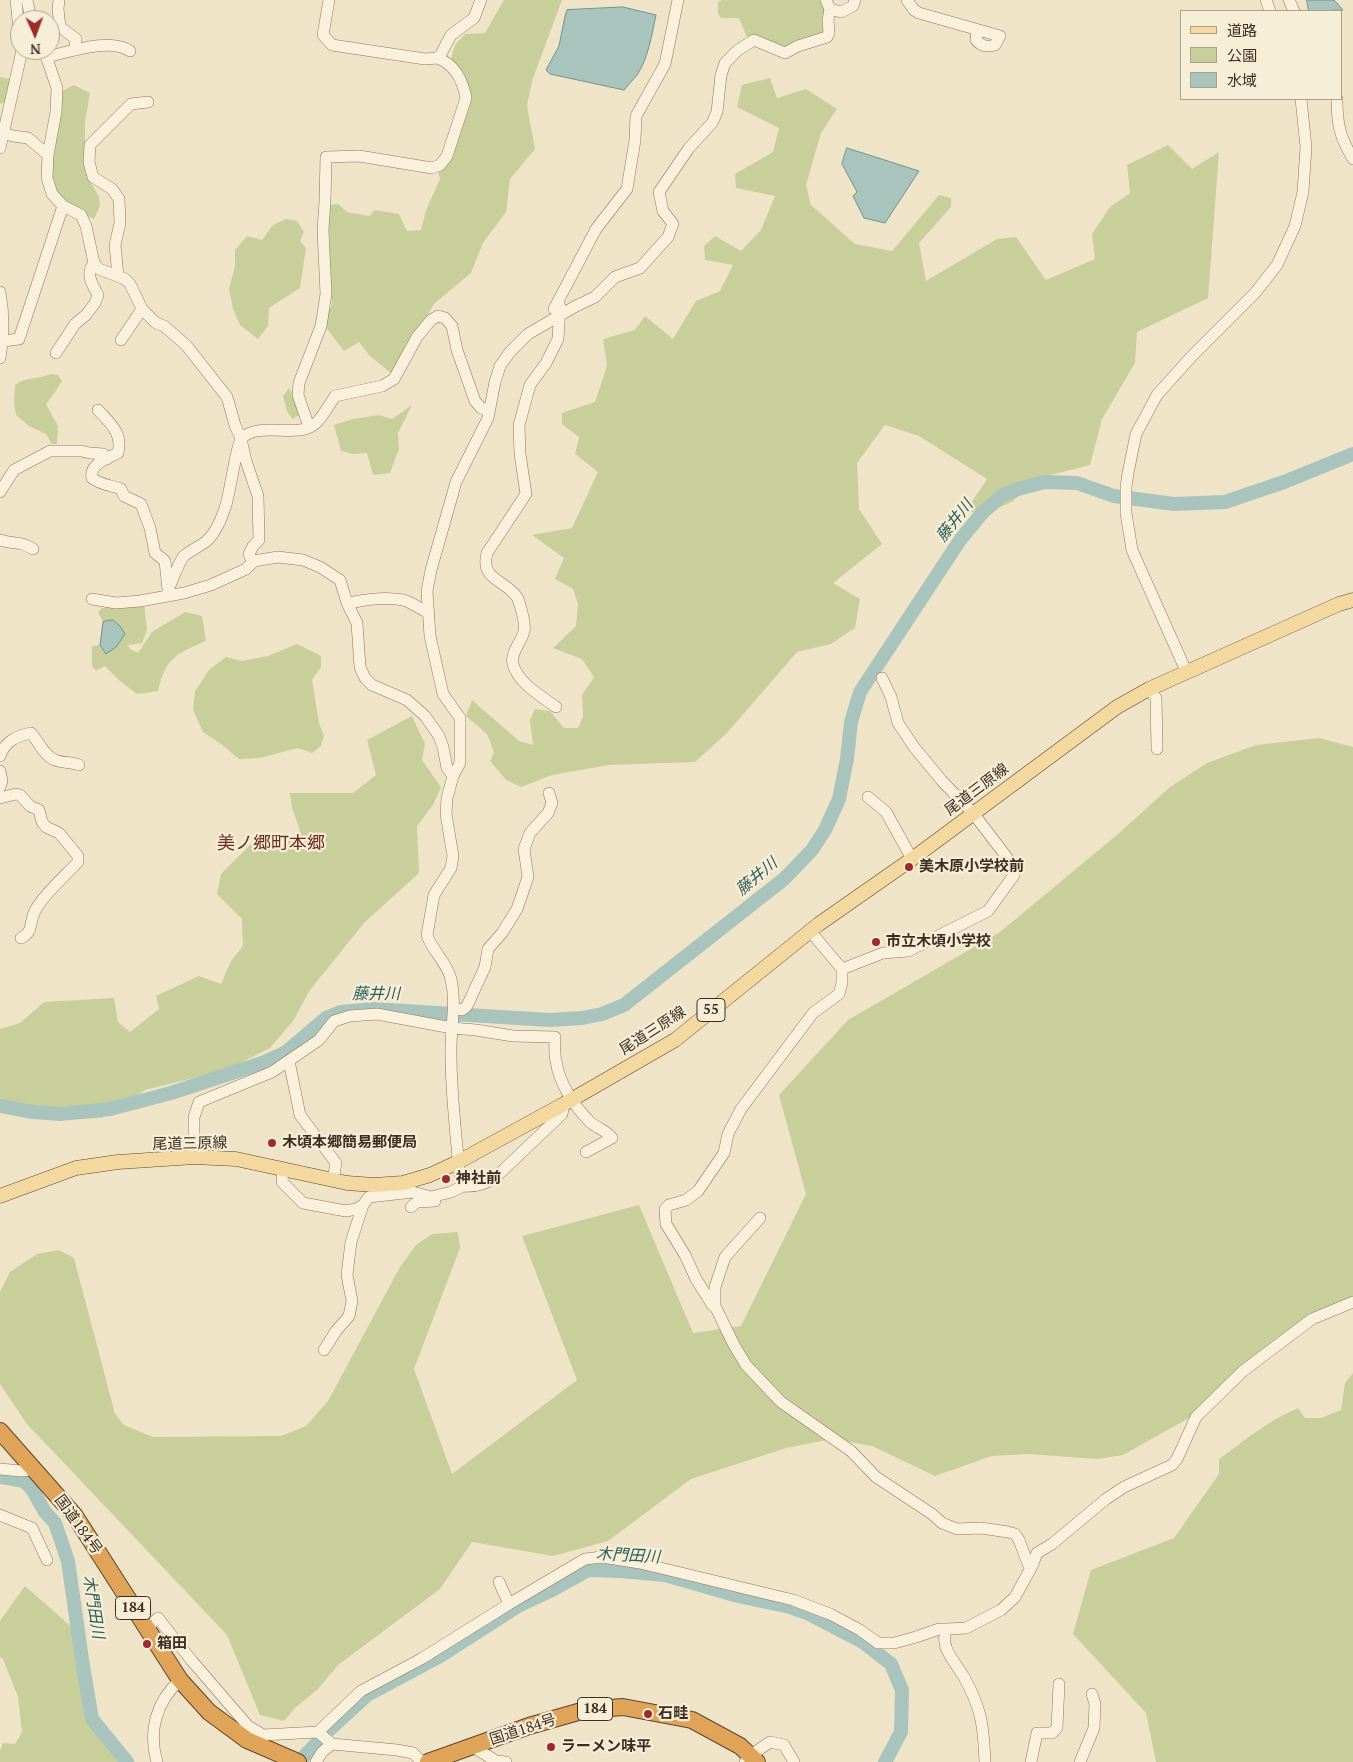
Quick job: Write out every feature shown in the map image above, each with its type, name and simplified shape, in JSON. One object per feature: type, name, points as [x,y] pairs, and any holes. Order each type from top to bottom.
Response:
[{"type":"highway","name":"国道184号","points":[[0,1431],[75,1516],[180,1680],[209,1712],[247,1740],[293,1760]]},
{"type":"highway","name":"国道184号","points":[[428,1762],[529,1726],[586,1710],[623,1707],[692,1720],[740,1746],[751,1760]]},
{"type":"main road","name":"尾道三原線","points":[[0,1196],[76,1168],[118,1162],[194,1157],[236,1159],[347,1183],[374,1185],[403,1182],[430,1175],[458,1162],[568,1102],[674,1040],[810,931],[912,859],[1117,707],[1149,689],[1339,604],[1353,600]]},
{"type":"street","points":[[59,0],[60,27],[76,40],[75,50]]},
{"type":"street","points":[[309,427],[298,396],[299,383],[321,326],[326,294],[323,230],[326,157],[359,156],[432,168],[440,164],[447,156],[466,98],[464,88],[457,73],[444,60],[437,58],[425,59],[332,45],[324,34],[329,0]]},
{"type":"street","points":[[437,58],[452,35],[474,18],[481,0]]},
{"type":"street","points":[[536,330],[535,328],[550,316],[596,229],[627,189],[635,140],[636,116],[665,64],[678,0]]},
{"type":"street","points":[[411,1207],[417,1202],[442,1200],[459,1194],[463,1186],[458,1162],[451,1055],[454,1008],[450,977],[426,936],[434,894],[451,868],[453,856],[446,814],[447,798],[453,776],[460,764],[460,718],[443,694],[430,636],[427,590],[456,482],[488,418],[500,366],[510,352],[521,340],[536,330],[595,297],[615,277],[640,268],[668,237],[673,224],[663,211],[659,192],[689,148],[712,123],[717,112],[721,75],[725,63],[738,50],[754,40],[785,53],[798,46],[827,37],[829,33],[828,4],[842,12],[852,6],[855,0]]},
{"type":"street","points":[[907,0],[914,10],[920,13],[977,30]]},
{"type":"street","points":[[60,52],[109,45],[124,47],[130,51]]},
{"type":"street","points":[[0,148],[20,60]]},
{"type":"street","points":[[47,60],[57,88],[56,112],[46,178],[52,194],[63,206],[80,215],[86,226],[94,263],[99,269],[125,279],[130,284],[142,309],[156,323],[164,326],[186,345],[227,397],[258,496],[259,540],[252,546],[249,554],[254,561]]},
{"type":"street","points":[[1187,673],[1132,550],[1126,513],[1128,473],[1136,434],[1158,395],[1191,357],[1255,293],[1277,265],[1295,226],[1302,192],[1306,148],[1301,100]]},
{"type":"street","points":[[1337,100],[1338,126],[1342,141],[1353,159]]},
{"type":"street","points":[[118,276],[115,245],[120,224],[119,199],[112,189],[93,177],[89,162],[90,145],[131,104],[148,102]]},
{"type":"street","points":[[4,133],[28,138],[48,155]]},
{"type":"street","points":[[3,341],[19,339],[63,206]]},
{"type":"street","points":[[56,353],[75,324],[86,315],[95,303],[98,295],[89,276],[90,268],[94,263]]},
{"type":"street","points":[[0,292],[4,310],[3,341],[0,358]]},
{"type":"street","points":[[556,707],[521,679],[513,663],[515,651],[525,630],[520,604],[516,597],[487,571],[485,562],[488,553],[526,494],[520,454],[519,425],[530,386],[546,363],[558,338],[560,307],[558,302]]},
{"type":"street","points":[[121,340],[142,309]]},
{"type":"street","points":[[169,593],[183,556],[206,542],[217,527],[225,508],[236,463],[237,449],[241,439],[256,430],[294,431],[315,425],[335,396],[382,386],[394,379],[417,336],[431,320],[438,316],[445,318],[452,326],[457,350],[474,401],[481,408],[489,411]]},
{"type":"street","points":[[98,410],[117,432],[120,445],[118,453],[94,467],[91,472],[92,478],[99,483],[121,489],[124,496],[141,504],[150,528],[155,553],[165,561],[169,593]]},
{"type":"street","points":[[0,492],[14,470],[50,451],[81,451],[90,454],[103,454],[107,459]]},
{"type":"street","points":[[0,540],[10,543],[23,543],[32,549]]},
{"type":"street","points":[[92,599],[116,603],[140,601],[169,593],[184,594],[246,570],[254,561],[278,558],[303,560],[320,566],[340,580],[354,602],[360,667],[365,678],[372,685],[407,700],[425,716],[439,736],[447,768],[453,776]]},
{"type":"street","points":[[340,580],[347,604],[357,624]]},
{"type":"street","points":[[354,602],[366,599],[403,600],[419,610],[428,612]]},
{"type":"street","points":[[842,969],[884,953],[908,951],[988,911],[1014,874],[1012,864],[973,813],[942,781],[914,747],[898,723],[891,697],[882,678]]},
{"type":"street","points":[[1149,689],[1156,698],[1157,749]]},
{"type":"street","points":[[0,756],[8,743],[17,736],[32,733],[45,753],[55,761],[79,765]]},
{"type":"street","points":[[0,771],[2,781],[0,787]]},
{"type":"street","points":[[454,1008],[462,1010],[467,1006],[485,967],[488,949],[502,933],[517,909],[528,877],[524,849],[530,833],[548,813],[552,803],[549,793]]},
{"type":"street","points":[[0,798],[16,794],[30,806],[39,810],[42,822],[46,827],[59,833],[78,856],[78,862],[37,906],[31,918],[28,935],[21,938]]},
{"type":"street","points":[[868,797],[886,812],[912,859]]},
{"type":"street","points":[[810,931],[842,969],[842,983],[839,994],[813,1013],[741,1109],[728,1134],[724,1153],[698,1191],[686,1200],[669,1205],[665,1209],[666,1224],[685,1255],[696,1279],[715,1306],[746,1365],[781,1402],[851,1451],[876,1477],[932,1514],[942,1523],[957,1530],[981,1528],[1015,1534],[1028,1564],[1032,1566]]},
{"type":"street","points":[[194,1157],[194,1117],[199,1102],[272,1072],[289,1062],[319,1040],[334,1022],[350,1016],[377,1014],[452,1028],[513,1036],[555,1037],[556,1061],[568,1102],[594,1126],[609,1134],[612,1138],[586,1152]]},
{"type":"street","points":[[289,1062],[300,1115],[336,1163],[334,1180]]},
{"type":"street","points":[[283,1169],[282,1182],[303,1203],[346,1211],[356,1209],[369,1197],[413,1192],[432,1197],[451,1192],[463,1186],[473,1187],[489,1182],[562,1114],[568,1102]]},
{"type":"street","points":[[324,1350],[336,1331],[349,1316],[352,1301],[347,1275],[351,1242],[363,1204]]},
{"type":"street","points":[[715,1306],[716,1287],[725,1257],[760,1218]]},
{"type":"street","points":[[146,1628],[158,1618],[248,1726],[263,1735],[318,1732],[361,1691],[421,1659],[585,1559],[602,1557],[640,1563],[793,1600],[830,1614],[860,1630],[878,1643],[894,1643],[939,1628],[966,1628],[1001,1610],[1015,1596],[1037,1553],[1044,1547],[1052,1544],[1106,1499],[1124,1487],[1172,1465],[1177,1459],[1196,1417],[1243,1371],[1312,1319],[1353,1302]]},
{"type":"street","points":[[0,1469],[21,1471],[35,1469]]},
{"type":"street","points":[[0,1515],[32,1528],[47,1560]]},
{"type":"street","points":[[499,1582],[509,1604]]},
{"type":"street","points":[[947,1629],[944,1634],[948,1653],[964,1678],[979,1711],[983,1728],[985,1762]]},
{"type":"street","points":[[157,1762],[153,1748],[154,1723],[171,1689],[180,1680]]},
{"type":"street","points":[[1031,1762],[1037,1733],[1052,1733],[1057,1728],[1060,1684]]},
{"type":"street","points":[[1080,1762],[1094,1728],[1095,1704],[1092,1694]]},
{"type":"street","points":[[318,1732],[332,1744],[397,1750],[413,1754],[422,1762]]},
{"type":"street","points":[[751,1760],[770,1742],[784,1745],[794,1762]]},
{"type":"street","points":[[316,1762],[322,1752],[332,1744]]},
{"type":"street","points":[[473,1747],[496,1761],[506,1762]]},
{"type":"green space","points":[[504,0],[562,0],[532,81],[527,106],[535,149],[510,179],[506,212],[483,243],[471,273],[434,304],[392,374],[370,356],[359,342],[344,351],[322,322],[332,305],[328,205],[338,204],[347,212],[369,216],[375,210],[399,214],[407,231],[421,230],[426,210],[440,179],[438,173],[448,163],[467,82],[451,59],[455,45],[465,34],[485,33]]},
{"type":"green space","points":[[722,0],[821,0],[825,10],[826,32],[785,50],[774,42],[760,39],[755,35],[747,37],[739,18],[721,18],[718,14],[718,2]]},
{"type":"green space","points":[[0,77],[10,79],[5,102],[0,104]]},
{"type":"green space","points":[[770,78],[777,98],[806,89],[837,109],[821,133],[806,185],[811,205],[855,244],[892,251],[939,195],[951,198],[951,207],[919,243],[926,281],[997,239],[1016,237],[1046,280],[1095,259],[1092,234],[1110,207],[1130,193],[1127,165],[1168,145],[1192,169],[1219,152],[1208,298],[1137,332],[1135,363],[1102,419],[1090,465],[1035,479],[1012,502],[990,511],[965,512],[987,479],[919,436],[885,425],[857,463],[859,509],[882,544],[833,583],[860,599],[855,628],[831,644],[797,652],[727,733],[695,762],[609,765],[552,775],[521,787],[506,780],[490,761],[494,752],[487,734],[466,716],[472,700],[519,741],[533,745],[530,720],[535,709],[550,711],[564,728],[578,728],[583,717],[582,695],[594,677],[582,659],[553,648],[576,626],[578,604],[573,589],[555,579],[564,558],[532,535],[572,528],[598,472],[575,454],[579,437],[562,424],[562,413],[595,402],[607,366],[603,339],[635,330],[645,316],[673,339],[696,301],[720,291],[733,265],[705,260],[704,246],[715,236],[741,251],[761,230],[775,196],[736,188],[735,174],[773,152],[779,128],[737,107],[742,85]]},
{"type":"green space","points":[[74,85],[90,93],[85,123],[85,172],[99,197],[100,206],[94,219],[66,204],[58,194],[51,177],[60,92]]},
{"type":"green space","points":[[286,219],[297,221],[304,232],[300,241],[306,248],[300,288],[269,308],[268,326],[258,339],[240,325],[233,309],[229,289],[235,266],[235,250],[247,236],[262,240],[273,225]]},
{"type":"green space","points":[[51,374],[58,375],[62,381],[46,404],[58,426],[57,444],[52,444],[46,434],[29,426],[16,415],[14,403],[15,385],[19,382]]},
{"type":"green space","points":[[289,388],[298,404],[300,415],[292,419],[287,411],[283,396]]},
{"type":"green space","points":[[412,405],[398,433],[399,449],[390,473],[373,475],[367,453],[353,454],[341,451],[334,425],[353,419],[379,415],[392,419]]},
{"type":"green space","points":[[144,603],[147,630],[142,643],[128,645],[130,649],[138,653],[152,632],[185,612],[202,616],[206,641],[174,658],[165,671],[158,691],[137,694],[105,666],[96,671],[92,666],[92,646],[100,645],[106,654],[116,647],[113,620],[103,622],[98,612],[102,608]]},
{"type":"green space","points":[[297,644],[321,656],[321,667],[312,680],[319,723],[324,736],[321,746],[312,753],[298,748],[260,758],[239,759],[203,732],[193,710],[195,691],[209,670],[226,657],[242,661],[268,656]]},
{"type":"green space","points":[[412,716],[425,744],[422,760],[441,787],[433,805],[417,826],[419,873],[364,923],[310,990],[293,1021],[270,1048],[238,1064],[145,1090],[102,1118],[52,1120],[0,1111],[0,1029],[20,1023],[44,1002],[114,998],[118,1022],[130,1032],[159,1009],[156,996],[199,976],[221,984],[231,961],[243,946],[242,919],[217,894],[221,874],[259,836],[283,846],[300,831],[292,808],[290,793],[353,793],[376,775],[367,740]]},
{"type":"green space","points":[[1319,738],[1353,747],[1353,1298],[1248,1362],[1189,1418],[1123,1455],[1098,1459],[1028,1454],[992,1456],[935,1476],[872,1446],[832,1439],[786,1448],[691,1479],[608,1541],[553,1556],[472,1542],[440,1589],[338,1665],[318,1689],[295,1708],[284,1721],[260,1715],[227,1635],[27,1424],[0,1384],[0,1292],[10,1272],[37,1254],[59,1250],[74,1258],[115,1414],[124,1425],[153,1437],[281,1436],[306,1426],[328,1401],[400,1267],[416,1245],[432,1234],[458,1232],[460,1248],[414,1369],[452,1474],[577,1380],[522,1236],[639,1205],[693,1333],[741,1326],[806,1194],[779,1095],[848,1020],[1000,932],[1118,834],[1170,787],[1207,763],[1256,745]]},
{"type":"green space","points":[[1353,1373],[1353,1762],[1156,1762],[1146,1713],[1073,1634],[1091,1570],[1174,1538],[1219,1474],[1219,1459],[1267,1425],[1298,1408],[1305,1418],[1321,1418],[1341,1410],[1345,1383]]},
{"type":"green space","points":[[25,1586],[74,1629],[85,1717],[120,1762],[0,1762],[0,1751],[3,1743],[15,1744],[22,1732],[18,1697],[3,1659],[0,1657],[0,1621]]},
{"type":"water","points":[[1307,0],[1334,0],[1343,10],[1309,10]]},
{"type":"water","points":[[623,7],[656,15],[644,62],[637,75],[624,90],[550,74],[546,70],[559,46],[567,10]]},
{"type":"water","points":[[847,148],[919,171],[885,223],[864,218],[853,196],[857,192],[842,164]]},
{"type":"water","points":[[113,620],[125,634],[116,647],[106,654],[100,645],[103,622]]},
{"type":"waterway","name":"藤井川","points":[[0,1106],[33,1112],[60,1114],[110,1109],[171,1093],[262,1063],[286,1052],[326,1018],[341,1012],[373,1009],[549,1020],[582,1018],[602,1014],[624,1005],[784,879],[812,850],[825,830],[839,799],[847,759],[851,722],[860,692],[960,540],[983,512],[1003,495],[1045,482],[1077,483],[1114,496],[1174,504],[1225,502],[1284,482],[1353,454]]},
{"type":"waterway","name":"木門田川","points":[[0,1477],[24,1481],[32,1489],[45,1512],[55,1523],[68,1561],[92,1719],[127,1762]]},
{"type":"waterway","name":"木門田川","points":[[299,1762],[329,1730],[367,1695],[440,1656],[518,1606],[588,1570],[665,1575],[738,1596],[790,1607],[809,1614],[863,1642],[891,1664],[902,1690],[901,1732],[885,1762]]},
{"type":"place","name":"美木原小学校前","points":[[909,867]]},
{"type":"place","name":"市立木頃小学校","points":[[876,942]]},
{"type":"place","name":"木頃本郷簡易郵便局","points":[[272,1143]]},
{"type":"place","name":"神社前","points":[[446,1179]]},
{"type":"place","name":"箱田","points":[[147,1644]]},
{"type":"place","name":"石畦","points":[[648,1714]]},
{"type":"place","name":"ラーメン味平","points":[[551,1747]]},
{"type":"district","name":"美ノ郷町本郷","points":[[271,844]]}]
